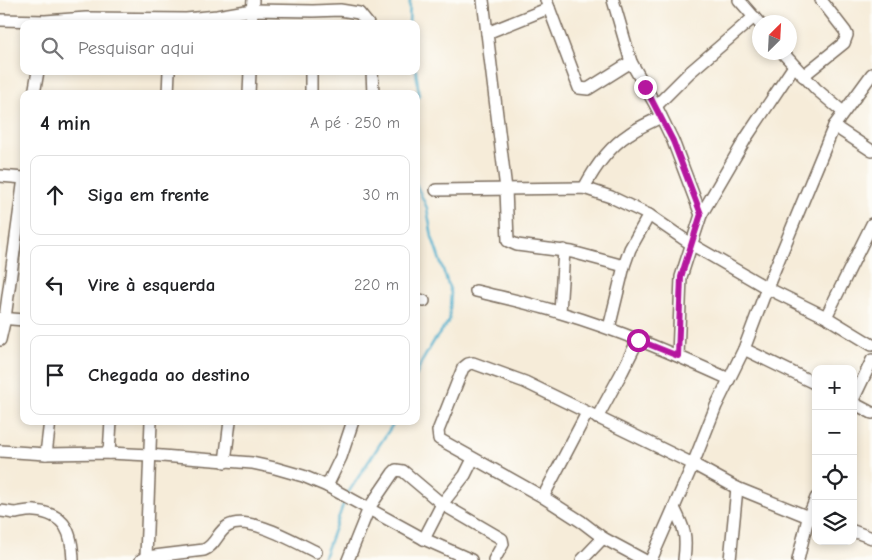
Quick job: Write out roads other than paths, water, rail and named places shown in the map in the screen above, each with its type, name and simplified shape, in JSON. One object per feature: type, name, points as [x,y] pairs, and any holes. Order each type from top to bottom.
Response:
[{"type":"street","points":[[483,0],[506,188],[508,241],[517,245],[564,250],[624,266]]},
{"type":"street","points":[[613,0],[631,62],[659,112],[686,173],[701,214]]},
{"type":"street","points":[[739,0],[752,15]]},
{"type":"street","points":[[803,76],[844,43],[846,39],[845,31],[821,0]]},
{"type":"street","points":[[487,33],[548,4],[579,88],[588,89],[631,62]]},
{"type":"street","points":[[251,20],[252,5]]},
{"type":"street","points":[[179,20],[217,16],[252,5],[313,12],[350,11],[359,13],[365,20]]},
{"type":"street","points":[[313,12],[313,20]]},
{"type":"street","points":[[66,20],[86,18],[142,20]]},
{"type":"street","points":[[0,20],[20,21]]},
{"type":"street","points":[[584,188],[596,167],[611,149],[628,134],[659,112],[688,73],[752,24]]},
{"type":"street","points":[[789,60],[816,89],[843,112]]},
{"type":"street","points":[[678,356],[681,277],[701,214],[737,153],[794,66]]},
{"type":"street","points":[[651,560],[729,379],[744,349],[767,288],[834,126],[872,74]]},
{"type":"street","points":[[35,90],[37,75]]},
{"type":"street","points":[[168,75],[168,90]]},
{"type":"street","points":[[249,90],[250,75]]},
{"type":"street","points":[[311,90],[312,75]]},
{"type":"street","points":[[372,75],[373,90]]},
{"type":"street","points":[[834,126],[872,151]]},
{"type":"street","points":[[0,176],[20,178]]},
{"type":"street","points":[[436,190],[584,188],[611,197],[649,215],[691,244],[767,288],[826,316],[872,345]]},
{"type":"street","points":[[0,340],[20,203]]},
{"type":"street","points":[[609,328],[630,249],[649,215]]},
{"type":"street","points":[[826,316],[872,224]]},
{"type":"street","points":[[560,312],[564,250]]},
{"type":"street","points":[[476,291],[560,312],[609,328],[729,379]]},
{"type":"street","points":[[2,318],[20,320]]},
{"type":"street","points":[[543,497],[592,415],[622,372],[638,340]]},
{"type":"street","points":[[744,349],[812,382]]},
{"type":"street","points":[[857,392],[872,360]]},
{"type":"street","points":[[644,560],[603,538],[543,497],[439,439],[438,436],[461,372],[468,364],[473,363],[525,382],[693,464],[737,488],[812,519],[798,560]]},
{"type":"street","points":[[857,404],[872,413]]},
{"type":"street","points":[[46,454],[50,425]]},
{"type":"street","points":[[109,453],[111,425]]},
{"type":"street","points":[[151,425],[143,559],[211,548],[224,528],[236,523],[263,528],[316,552]]},
{"type":"street","points":[[225,462],[230,425]]},
{"type":"street","points":[[327,486],[341,457],[351,425]]},
{"type":"street","points":[[0,451],[46,454],[109,453],[149,455],[252,463],[275,468],[303,476],[327,486],[424,539],[471,560]]},
{"type":"street","points":[[424,539],[442,504],[465,475],[473,459]]},
{"type":"street","points":[[348,560],[369,508],[396,470],[403,471],[442,504],[502,539],[503,544],[494,560]]},
{"type":"street","points":[[730,560],[737,488]]},
{"type":"street","points":[[674,508],[685,530],[684,560]]},
{"type":"street","points":[[0,511],[14,513],[34,510],[53,515],[66,526],[72,542],[73,560]]},
{"type":"street","points":[[857,532],[872,538]]},
{"type":"street","points":[[582,560],[603,538]]},
{"type":"waterway","points":[[409,20],[410,0]]},
{"type":"waterway","points":[[417,75],[418,90]]},
{"type":"waterway","points":[[420,193],[427,208],[432,237],[451,293],[449,321],[434,341],[420,366]]},
{"type":"waterway","points":[[348,493],[392,425]]},
{"type":"waterway","points":[[323,560],[345,500]]}]
